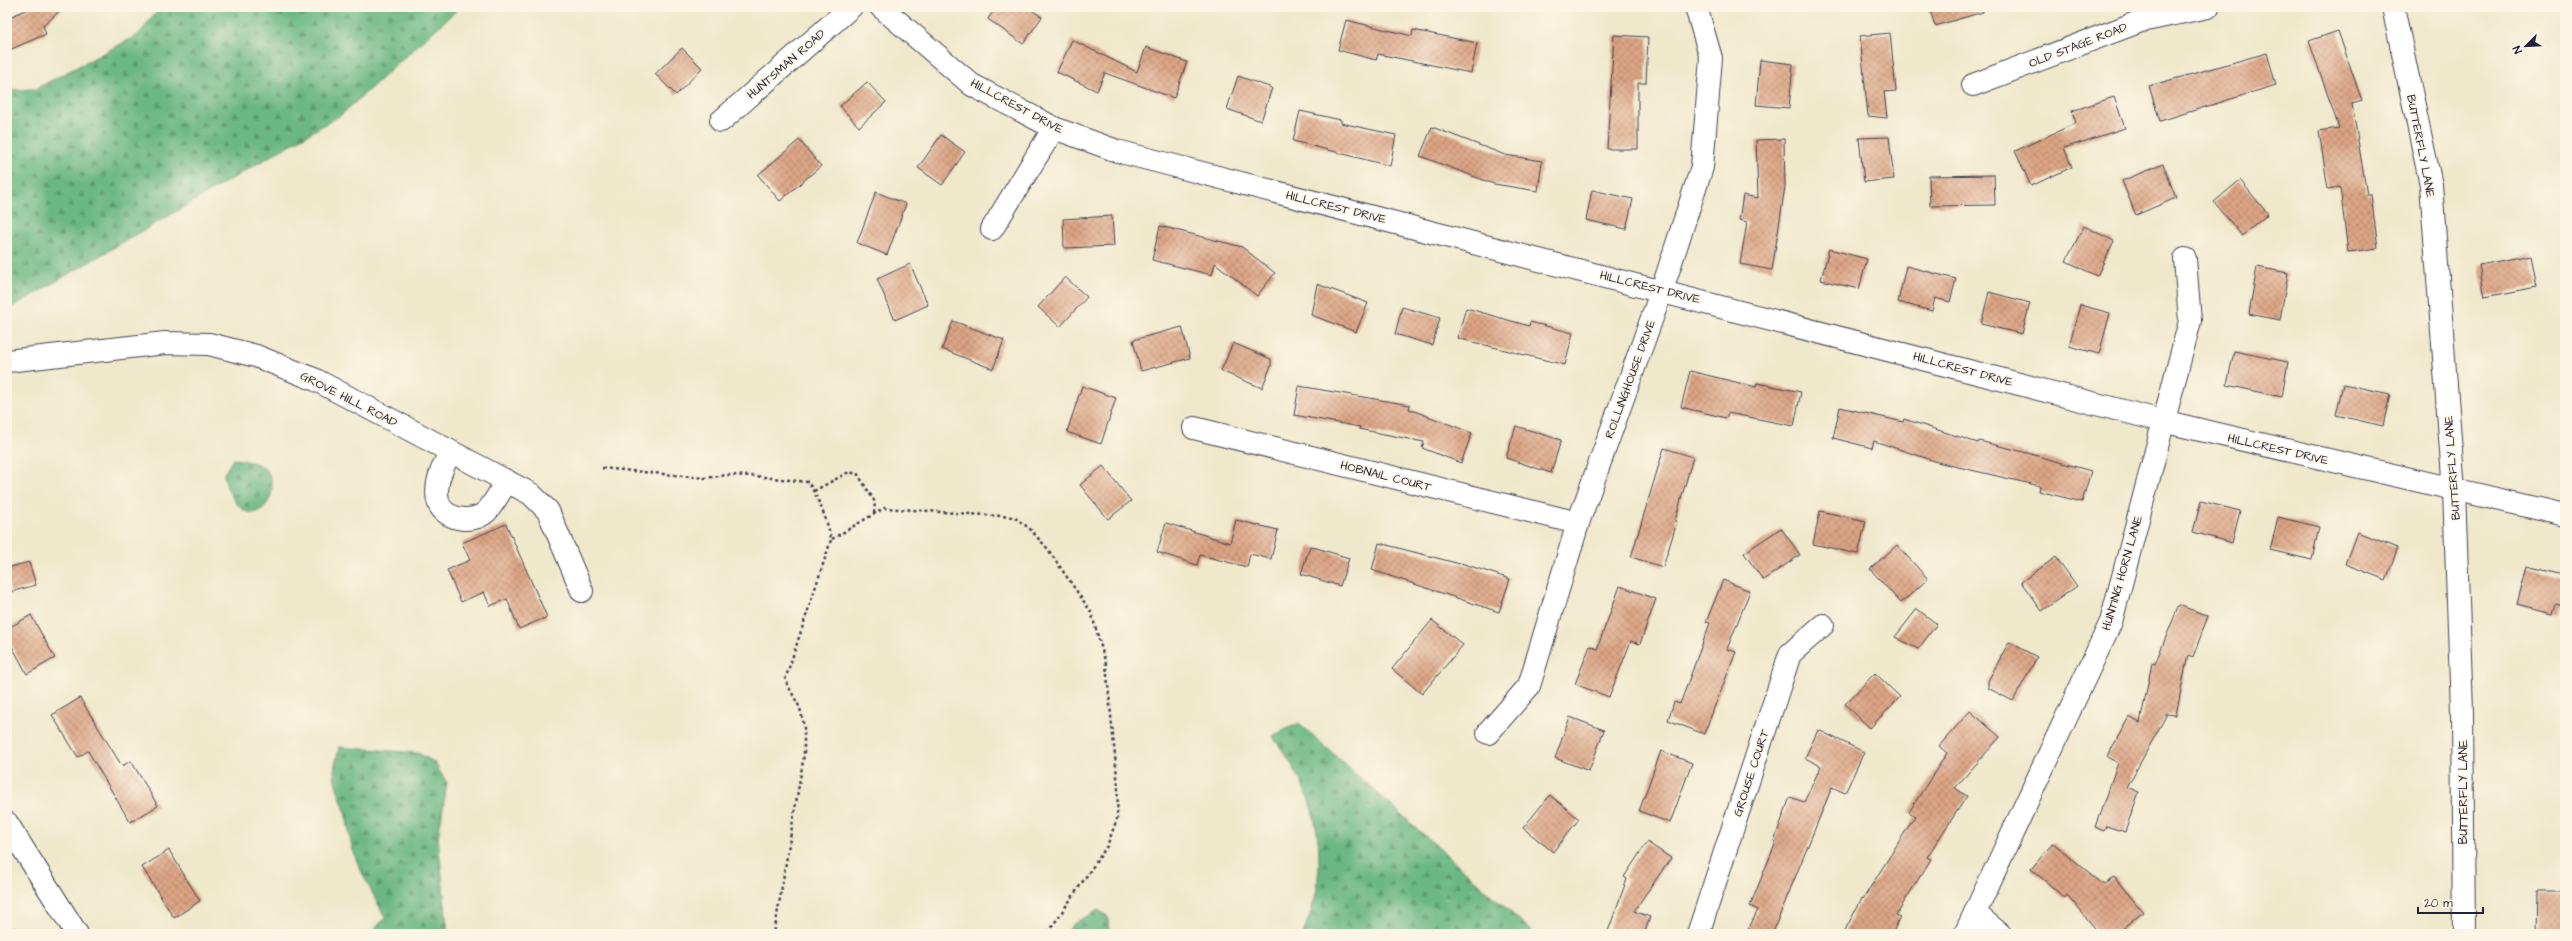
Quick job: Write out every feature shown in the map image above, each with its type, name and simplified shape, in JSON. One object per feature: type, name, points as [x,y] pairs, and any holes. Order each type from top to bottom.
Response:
[{"type":"street","name":"HUNTSMAN ROAD","points":[[721,121],[851,7]]},
{"type":"street","name":"HILLCREST DRIVE","points":[[881,7],[972,85],[1054,128],[1117,151],[1662,290],[2162,421],[2454,491],[2565,515]]},
{"type":"street","name":"ROLLINGHOUSE DRIVE","points":[[1488,733],[1529,686],[1578,523],[1662,290],[1702,167],[1710,58],[1696,7]]},
{"type":"street","name":"OLD STAGE ROAD","points":[[1973,85],[2139,14],[2208,7]]},
{"type":"street","name":"BUTTERFLY LANE","points":[[2393,7],[2431,185],[2454,491],[2462,710],[2464,934]]},
{"type":"street","points":[[992,229],[1054,128]]},
{"type":"street","name":"HUNTING HORN LANE","points":[[1965,934],[1976,914],[2111,622],[2162,421],[2190,321],[2185,259]]},
{"type":"street","name":"GROVE HILL ROAD","points":[[7,361],[165,343],[209,344],[256,356],[316,380],[531,494],[548,511],[582,591]]},
{"type":"street","name":"HOBNAIL COURT","points":[[1194,428],[1578,523]]},
{"type":"street","points":[[450,452],[437,487],[438,501],[444,511],[464,519],[476,518],[486,512],[507,481]]},
{"type":"street","name":"GROUSE COURT","points":[[1698,934],[1790,654],[1823,625]]},
{"type":"street","points":[[7,823],[77,934]]},
{"type":"street","points":[[1976,914],[2000,934]]},
{"type":"path","points":[[602,468],[704,478],[727,475],[754,476],[808,482],[814,491],[830,531],[831,540],[785,680],[800,708],[804,726],[804,755],[774,934]]},
{"type":"path","points":[[814,491],[846,473],[857,473],[875,502],[874,513]]},
{"type":"path","points":[[831,540],[884,508],[1014,517],[1029,528],[1047,548],[1091,612],[1106,664],[1118,787],[1117,819],[1107,846],[1047,934]]},
{"type":"green space","points":[[161,7],[460,7],[341,115],[7,310],[7,90],[35,89],[138,35]]},
{"type":"green space","points":[[233,459],[257,464],[267,471],[271,481],[272,492],[268,502],[262,509],[253,513],[244,510],[230,494],[224,474]]},
{"type":"green space","points":[[1299,723],[1535,934],[1303,934],[1313,905],[1317,887],[1319,865],[1316,825],[1304,789],[1285,754],[1272,736]]},
{"type":"green space","points":[[340,747],[418,753],[434,762],[447,783],[438,838],[448,934],[370,934],[385,918],[356,860],[352,846],[346,817],[334,774],[336,758]]},
{"type":"green space","points":[[1098,910],[1107,916],[1111,934],[1066,934],[1073,924]]},
{"type":"building","points":[[33,7],[64,7],[43,26],[46,34],[7,51],[7,18]]},
{"type":"building","points":[[996,7],[1027,7],[1042,17],[1023,44],[988,19]]},
{"type":"building","points":[[1929,7],[1983,7],[1983,12],[1935,26]]},
{"type":"building","points":[[1346,20],[1412,36],[1413,30],[1477,43],[1471,73],[1378,54],[1376,60],[1338,50]]},
{"type":"building","points":[[2338,31],[2362,101],[2352,104],[2367,195],[2371,195],[2378,248],[2348,252],[2340,187],[2328,189],[2319,131],[2339,128],[2309,41]]},
{"type":"building","points":[[1890,33],[1896,91],[1884,92],[1887,118],[1868,116],[1860,36]]},
{"type":"building","points":[[1614,35],[1648,37],[1646,83],[1638,83],[1638,149],[1607,149]]},
{"type":"building","points":[[1072,40],[1137,72],[1146,47],[1187,62],[1174,98],[1105,73],[1097,91],[1057,72]]},
{"type":"building","points":[[682,48],[702,68],[676,95],[655,74]]},
{"type":"building","points":[[2267,53],[2276,85],[2160,121],[2149,86]]},
{"type":"building","points":[[1760,60],[1793,64],[1789,108],[1756,105]]},
{"type":"building","points":[[1238,76],[1272,88],[1261,121],[1227,109]]},
{"type":"building","points":[[867,82],[886,102],[859,127],[840,106]]},
{"type":"building","points":[[2114,97],[2125,128],[2064,148],[2072,167],[2031,186],[2015,151],[2076,123],[2072,111]]},
{"type":"building","points":[[1300,111],[1341,120],[1341,123],[1396,135],[1390,166],[1293,141]]},
{"type":"building","points":[[1432,127],[1505,155],[1542,161],[1538,191],[1494,184],[1420,156]]},
{"type":"building","points":[[941,135],[965,152],[942,185],[918,168]]},
{"type":"building","points":[[1889,137],[1894,179],[1864,182],[1859,138]]},
{"type":"building","points":[[1784,139],[1785,187],[1772,270],[1740,264],[1747,222],[1739,220],[1743,195],[1758,198],[1756,140]]},
{"type":"building","points":[[799,140],[821,166],[780,201],[758,175]]},
{"type":"building","points":[[2163,164],[2176,198],[2136,215],[2122,181]]},
{"type":"building","points":[[1994,175],[1995,205],[1930,206],[1929,176]]},
{"type":"building","points":[[2240,180],[2268,214],[2242,236],[2214,202]]},
{"type":"building","points":[[1592,190],[1633,199],[1626,229],[1586,220]]},
{"type":"building","points":[[876,192],[906,204],[887,255],[857,243]]},
{"type":"building","points":[[1112,216],[1114,246],[1064,248],[1063,219]]},
{"type":"building","points":[[1160,226],[1242,247],[1275,273],[1257,296],[1215,263],[1212,275],[1152,260]]},
{"type":"building","points":[[2084,226],[2114,241],[2097,276],[2066,261]]},
{"type":"building","points":[[1829,249],[1867,259],[1859,289],[1821,280]]},
{"type":"building","points":[[2531,255],[2537,287],[2485,297],[2479,265]]},
{"type":"building","points":[[910,264],[928,305],[895,320],[877,279]]},
{"type":"building","points":[[1906,266],[1956,279],[1950,302],[1935,298],[1932,311],[1898,302]]},
{"type":"building","points":[[2257,267],[2288,273],[2280,320],[2249,314]]},
{"type":"building","points":[[1065,277],[1087,297],[1060,327],[1038,307]]},
{"type":"building","points":[[1317,284],[1368,303],[1356,332],[1311,315]]},
{"type":"building","points":[[1989,292],[2030,303],[2022,334],[1981,324]]},
{"type":"building","points":[[2080,305],[2110,313],[2099,354],[2069,346]]},
{"type":"building","points":[[1402,307],[1440,318],[1432,345],[1395,334]]},
{"type":"building","points":[[1466,308],[1529,326],[1530,322],[1573,333],[1565,365],[1457,338]]},
{"type":"building","points":[[953,321],[1004,340],[993,369],[942,349]]},
{"type":"building","points":[[1182,327],[1190,358],[1141,371],[1133,340]]},
{"type":"building","points":[[1233,343],[1271,359],[1271,366],[1262,388],[1221,371]]},
{"type":"building","points":[[2234,351],[2288,362],[2282,397],[2227,385]]},
{"type":"building","points":[[1690,371],[1756,387],[1757,383],[1801,392],[1794,426],[1728,413],[1726,418],[1681,407]]},
{"type":"building","points":[[2343,384],[2390,394],[2383,426],[2336,415]]},
{"type":"building","points":[[1082,386],[1116,398],[1101,444],[1067,432]]},
{"type":"building","points":[[1299,386],[1410,405],[1409,409],[1472,433],[1461,463],[1422,448],[1424,442],[1359,429],[1360,427],[1294,415]]},
{"type":"building","points":[[1840,407],[1903,422],[1904,419],[1978,443],[1979,441],[2020,451],[2091,471],[2082,502],[2039,491],[2040,486],[1941,463],[1874,441],[1872,448],[1833,438]]},
{"type":"building","points":[[1516,426],[1561,440],[1551,473],[1506,458]]},
{"type":"building","points":[[1664,448],[1693,457],[1675,521],[1677,522],[1663,567],[1631,557]]},
{"type":"building","points":[[1103,466],[1131,501],[1108,519],[1080,485]]},
{"type":"building","points":[[2201,501],[2240,511],[2232,543],[2193,532]]},
{"type":"building","points":[[1820,511],[1866,521],[1858,554],[1813,544]]},
{"type":"building","points":[[2278,517],[2319,527],[2312,560],[2270,550]]},
{"type":"building","points":[[1236,520],[1278,530],[1271,559],[1250,554],[1247,567],[1200,555],[1197,565],[1157,552],[1166,523],[1230,543]]},
{"type":"building","points":[[506,524],[547,617],[519,629],[507,599],[490,606],[484,592],[461,602],[447,570],[470,560],[462,543]]},
{"type":"building","points":[[1781,528],[1800,555],[1763,580],[1744,553]]},
{"type":"building","points":[[2357,532],[2398,548],[2386,580],[2345,564]]},
{"type":"building","points":[[1379,543],[1460,564],[1461,563],[1510,579],[1499,612],[1372,570]]},
{"type":"building","points":[[1897,545],[1928,579],[1901,603],[1870,569]]},
{"type":"building","points":[[1310,546],[1349,558],[1340,586],[1301,574]]},
{"type":"building","points":[[2056,557],[2077,586],[2042,611],[2021,582]]},
{"type":"building","points":[[29,562],[36,585],[10,592],[7,568]]},
{"type":"building","points":[[2527,566],[2563,575],[2562,580],[2565,581],[2565,606],[2557,604],[2554,613],[2517,604]]},
{"type":"building","points":[[1723,580],[1750,591],[1727,649],[1736,652],[1704,734],[1668,720],[1674,702],[1680,704],[1710,623],[1706,622]]},
{"type":"building","points":[[1620,586],[1656,599],[1640,644],[1631,641],[1609,697],[1575,684],[1590,646],[1597,649]]},
{"type":"building","points":[[2179,605],[2208,616],[2193,657],[2188,655],[2176,715],[2167,714],[2127,787],[2139,792],[2125,832],[2106,826],[2104,831],[2095,827],[2118,763],[2107,757],[2129,717],[2140,723],[2152,663],[2155,664]]},
{"type":"building","points":[[1917,609],[1937,624],[1918,649],[1895,637]]},
{"type":"building","points":[[31,615],[55,658],[27,674],[7,637],[7,629]]},
{"type":"building","points":[[1432,620],[1463,645],[1422,694],[1392,669]]},
{"type":"building","points":[[2009,642],[2037,657],[2013,701],[1988,688],[1988,681]]},
{"type":"building","points":[[1875,673],[1900,697],[1870,728],[1845,704]]},
{"type":"building","points":[[80,698],[122,766],[131,761],[158,806],[130,822],[88,751],[78,757],[52,715]]},
{"type":"building","points":[[1970,711],[2000,737],[1955,788],[1967,796],[1927,857],[1931,859],[1896,915],[1900,917],[1892,934],[1843,934],[1862,898],[1863,899],[1915,816],[1909,812],[1947,753],[1939,746]]},
{"type":"building","points":[[1570,717],[1604,730],[1589,771],[1555,758]]},
{"type":"building","points":[[1818,730],[1864,752],[1845,793],[1832,787],[1772,934],[1746,934],[1758,910],[1750,906],[1776,842],[1774,841],[1790,797],[1804,802],[1821,766],[1805,758]]},
{"type":"building","points":[[1661,751],[1692,763],[1670,823],[1639,811]]},
{"type":"building","points":[[1550,795],[1579,819],[1553,852],[1523,828]]},
{"type":"building","points":[[1647,842],[1671,858],[1634,911],[1650,917],[1644,934],[1607,934],[1627,879],[1624,877]]},
{"type":"building","points":[[2053,843],[2104,885],[2114,877],[2143,912],[2117,934],[2100,934],[2067,895],[2065,898],[2031,869]]},
{"type":"building","points":[[169,850],[200,901],[174,918],[142,867]]},
{"type":"building","points":[[2537,893],[2565,893],[2565,934],[2536,934]]}]
